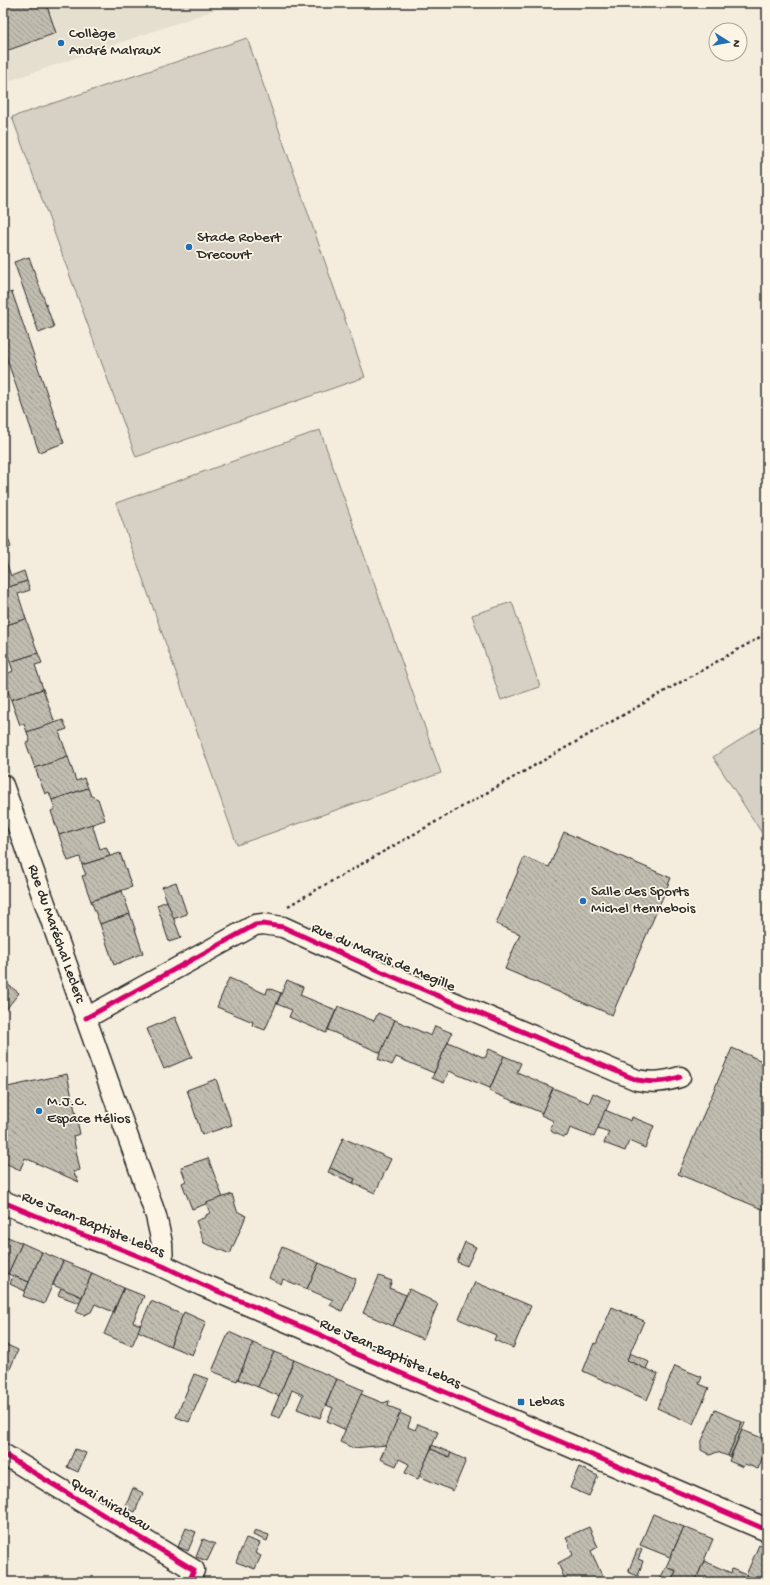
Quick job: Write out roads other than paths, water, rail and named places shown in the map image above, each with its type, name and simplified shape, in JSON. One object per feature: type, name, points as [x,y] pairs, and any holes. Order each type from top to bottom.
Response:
[{"type":"street","name":"Rue du Maréchal Leclerc","points":[[3,785],[156,1216],[162,1242],[163,1266]]},
{"type":"street","name":"Rue du Marais de Megille","points":[[86,1018],[255,925],[263,924],[283,927],[389,975],[637,1080],[655,1082],[680,1077]]},
{"type":"street","name":"Rue Jean-Baptiste Lebas","points":[[3,1202],[163,1266],[203,1285],[324,1336],[354,1353],[767,1530]]},
{"type":"street","name":"Quai Mirabeau","points":[[3,1454],[194,1570],[189,1582]]},
{"type":"place","name":"Collège André Malraux","points":[[61,43]]},
{"type":"place","name":"Stade Robert Drecourt","points":[[189,247]]},
{"type":"place","name":"Salle des Sports Michel Hennebois","points":[[583,901]]},
{"type":"place","name":"M.J.C. Espace Hélios","points":[[39,1111]]},
{"type":"place","name":"Lebas","points":[[521,1402]]}]
